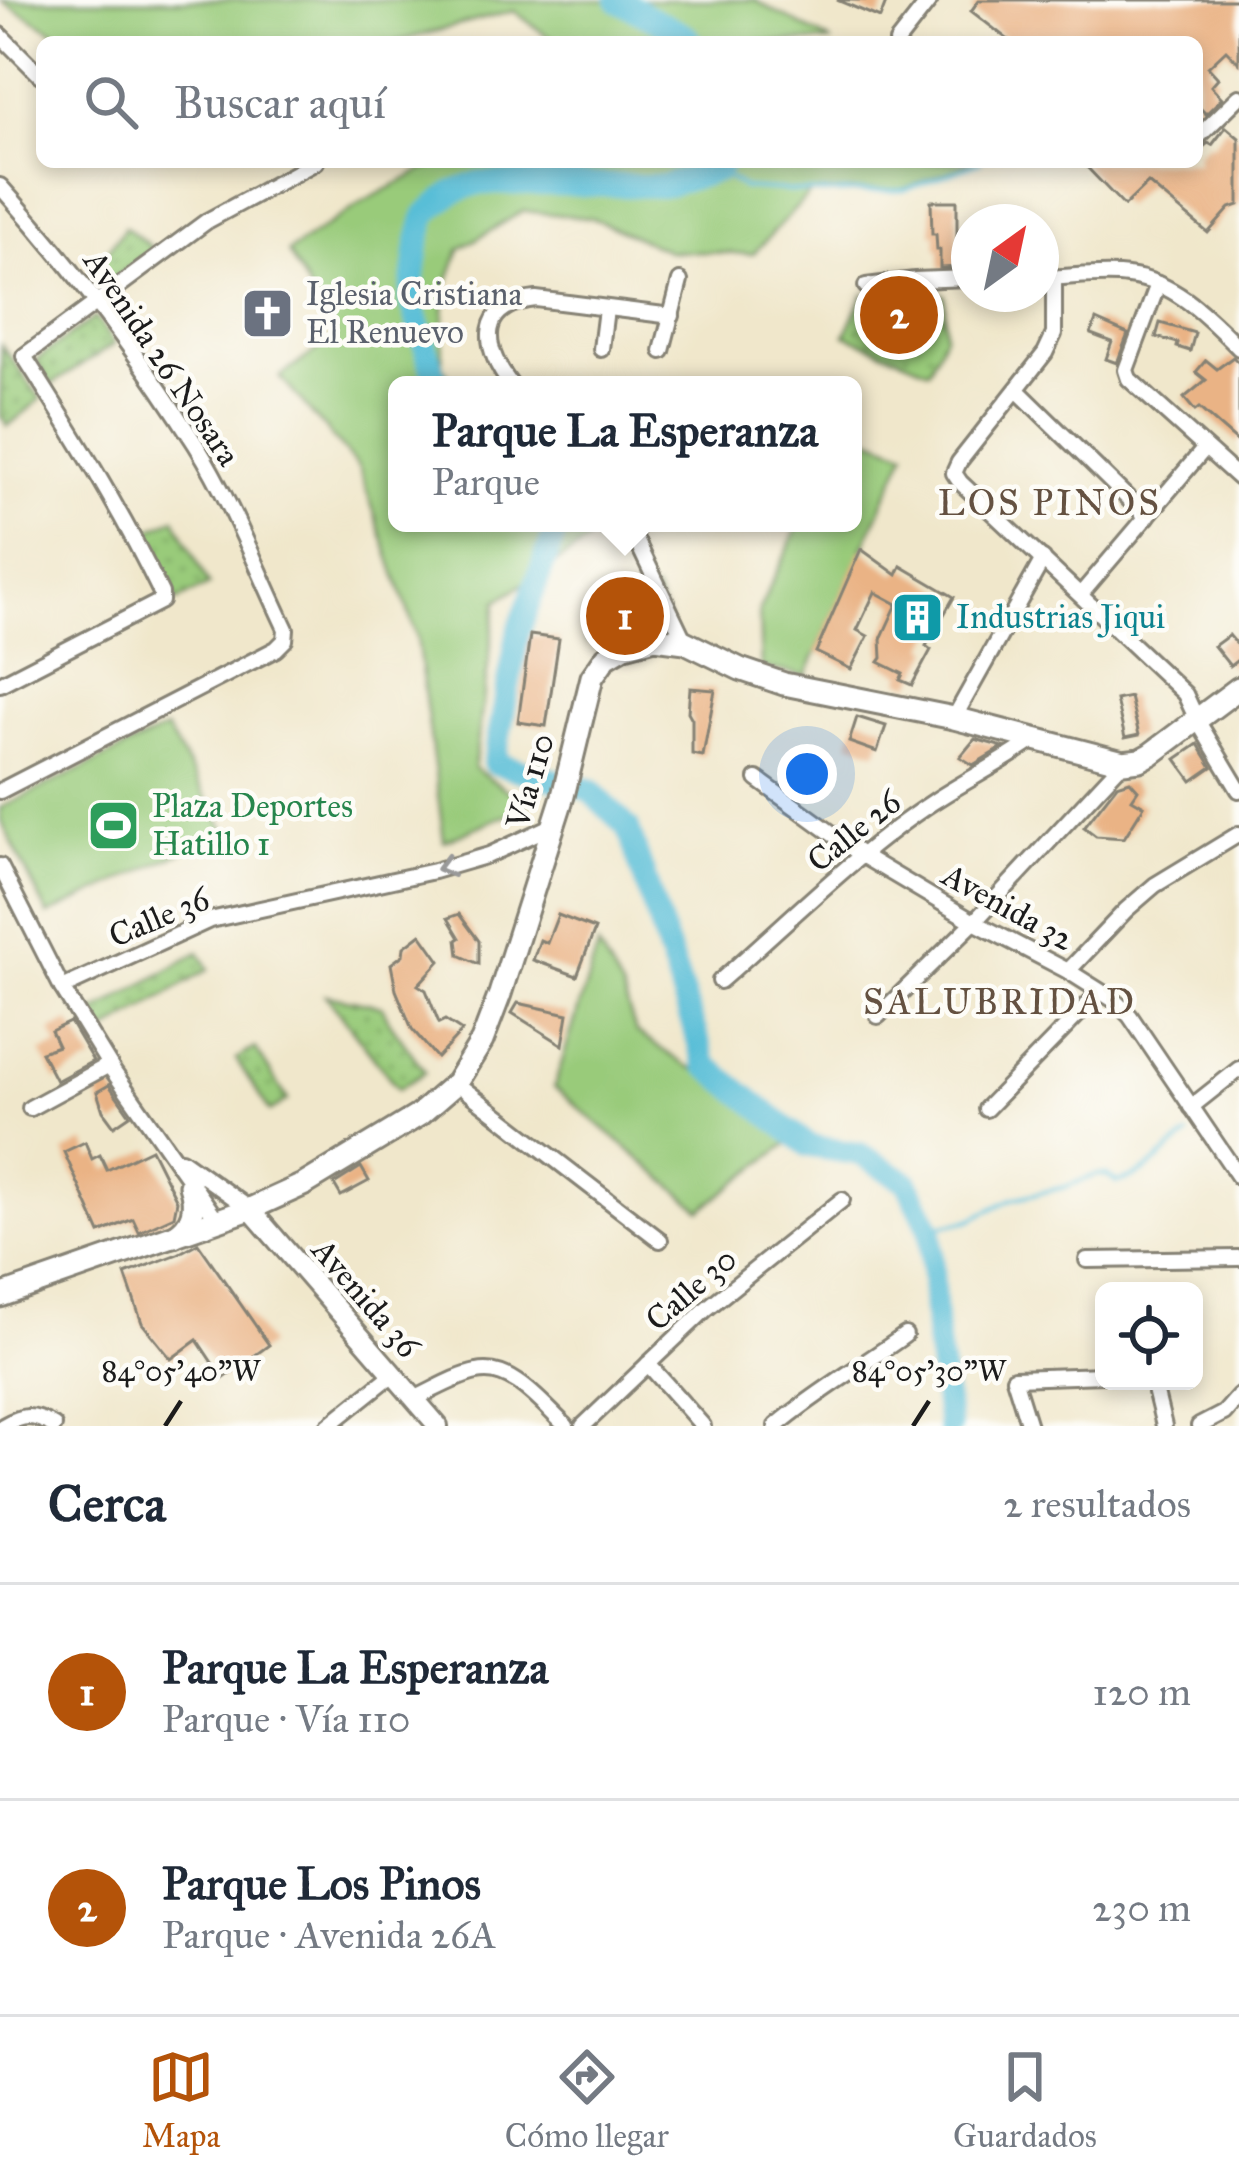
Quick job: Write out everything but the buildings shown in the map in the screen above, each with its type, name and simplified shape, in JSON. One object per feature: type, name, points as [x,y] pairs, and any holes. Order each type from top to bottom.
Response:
[{"type":"main road","name":"Vía 110","points":[[0,1296],[250,1210],[363,1150],[418,1115],[456,1083],[482,1042],[500,994],[554,824],[592,676],[606,658],[625,646],[656,638],[685,642],[784,684],[954,718],[1123,762]]},
{"type":"main road","points":[[1123,762],[1151,754],[1239,688]]},
{"type":"main road","points":[[171,1238],[190,1222],[194,1197],[190,1185]]},
{"type":"street","points":[[902,36],[930,0]]},
{"type":"street","points":[[0,35],[36,71]]},
{"type":"street","points":[[1203,132],[1239,97]]},
{"type":"street","points":[[0,684],[161,601],[133,536],[24,356],[208,221],[305,168]]},
{"type":"street","name":"Avenida 26 Nosara","points":[[0,186],[97,303],[197,447],[286,629],[285,640],[276,649],[0,790]]},
{"type":"street","points":[[1059,278],[1131,275],[1158,284],[1184,297],[1239,348]]},
{"type":"street","points":[[866,286],[951,279]]},
{"type":"street","points":[[662,351],[680,281]]},
{"type":"street","points":[[1158,284],[1126,370],[1129,379],[1239,478]]},
{"type":"street","points":[[504,376],[489,331],[503,307],[519,301],[536,299],[672,316]]},
{"type":"street","points":[[601,349],[606,310]]},
{"type":"street","points":[[1051,312],[1054,334],[1046,353],[955,473],[1186,694],[1239,790]]},
{"type":"street","points":[[1017,390],[1148,517]]},
{"type":"street","points":[[1081,594],[1205,448]]},
{"type":"street","points":[[632,532],[685,642]]},
{"type":"street","points":[[954,718],[1043,560]]},
{"type":"street","name":"Calle 26","points":[[720,981],[932,802],[1035,740]]},
{"type":"street","points":[[878,1016],[974,922],[1123,762]]},
{"type":"street","name":"Avenida 32","points":[[757,779],[863,856],[1114,1000],[1130,1016],[1239,1177]]},
{"type":"street","name":"Calle 36","points":[[62,988],[210,920],[434,871],[489,855],[554,824]]},
{"type":"street","points":[[1068,971],[1155,885],[1239,834]]},
{"type":"street","points":[[0,866],[62,988],[109,1065],[218,1221]]},
{"type":"street","points":[[986,1109],[1100,992]]},
{"type":"street","points":[[30,1108],[109,1065]]},
{"type":"street","points":[[1191,1107],[1239,1069]]},
{"type":"street","points":[[456,1083],[660,1240]]},
{"type":"street","points":[[170,1151],[250,1210]]},
{"type":"street","name":"Calle 30","points":[[583,1426],[706,1309],[842,1200]]},
{"type":"street","name":"Avenida 36","points":[[250,1210],[438,1426]]},
{"type":"street","points":[[1087,1260],[1239,1258]]},
{"type":"street","points":[[776,1426],[905,1335]]},
{"type":"street","points":[[648,1364],[704,1426]]},
{"type":"street","points":[[414,1399],[479,1371],[502,1372],[566,1426]]},
{"type":"street","points":[[328,1426],[393,1375]]},
{"type":"street","points":[[1029,1426],[1013,1378],[1095,1376]]},
{"type":"street","points":[[1155,1390],[1164,1426]]},
{"type":"street","points":[[1199,1426],[1224,1413],[1239,1396]]},
{"type":"street","points":[[4,1426],[22,1415],[54,1426]]},
{"type":"green space","points":[[0,0],[754,0],[821,36],[547,36],[514,11],[418,36],[62,36]]},
{"type":"green space","points":[[428,168],[958,168],[903,189],[811,192],[753,254],[668,251],[592,218],[523,211],[460,249],[445,290],[442,364],[448,376],[388,376],[388,532],[582,532],[588,542],[497,601],[474,768],[529,805],[444,841],[417,637],[359,468],[280,377],[335,337],[288,252],[363,202]]},
{"type":"green space","points":[[125,227],[155,250],[101,288],[88,278]]},
{"type":"green space","points":[[864,295],[944,295],[945,335],[929,370],[845,335]]},
{"type":"green space","points":[[95,317],[114,344],[51,385],[36,360]]},
{"type":"green space","points":[[2,346],[41,399],[8,426],[0,415]]},
{"type":"green space","points":[[862,435],[906,452],[806,676],[761,667],[759,610],[796,532],[862,532]]},
{"type":"green space","points":[[175,518],[209,585],[177,601],[143,534]]},
{"type":"green space","points":[[655,590],[667,620],[624,623],[587,642],[584,615]]},
{"type":"green space","name":"Plaza Deportes Hatillo 1","points":[[166,729],[226,831],[48,915],[0,819],[0,808]]},
{"type":"green space","points":[[598,947],[622,989],[636,1032],[707,1075],[791,1141],[701,1210],[554,1087]]},
{"type":"green space","points":[[199,952],[209,969],[99,1036],[88,1016]]},
{"type":"green space","points":[[326,995],[382,1006],[425,1072],[398,1089]]},
{"type":"green space","points":[[255,1048],[288,1100],[270,1112],[236,1059]]},
{"type":"waterway","points":[[618,0],[686,36]]},
{"type":"waterway","points":[[434,376],[411,299],[426,214],[453,192],[478,183],[663,186],[719,168]]},
{"type":"waterway","points":[[717,171],[744,188],[823,193],[904,190],[964,168]]},
{"type":"waterway","points":[[555,532],[518,633],[494,763],[590,790],[628,828],[706,1065],[809,1146],[860,1154],[907,1182],[930,1229],[936,1335],[949,1426]]},
{"type":"waterway","points":[[930,1229],[970,1220],[1012,1199],[1096,1175],[1117,1182],[1129,1179],[1188,1136]]},
{"type":"place","name":"Iglesia Cristiana El Renuevo","points":[[267,313]]},
{"type":"place","name":"Parque Los Pinos","points":[[899,315]]},
{"type":"place","name":"Parque La Esperanza","points":[[625,616]]},
{"type":"place","name":"Industrias Jiqui","points":[[917,617]]},
{"type":"place","name":"Plaza Deportes Hatillo 1","points":[[113,825]]},
{"type":"district","name":"LOS PINOS","points":[[1050,503]]},
{"type":"district","name":"SALUBRIDAD","points":[[1000,1002]]}]
